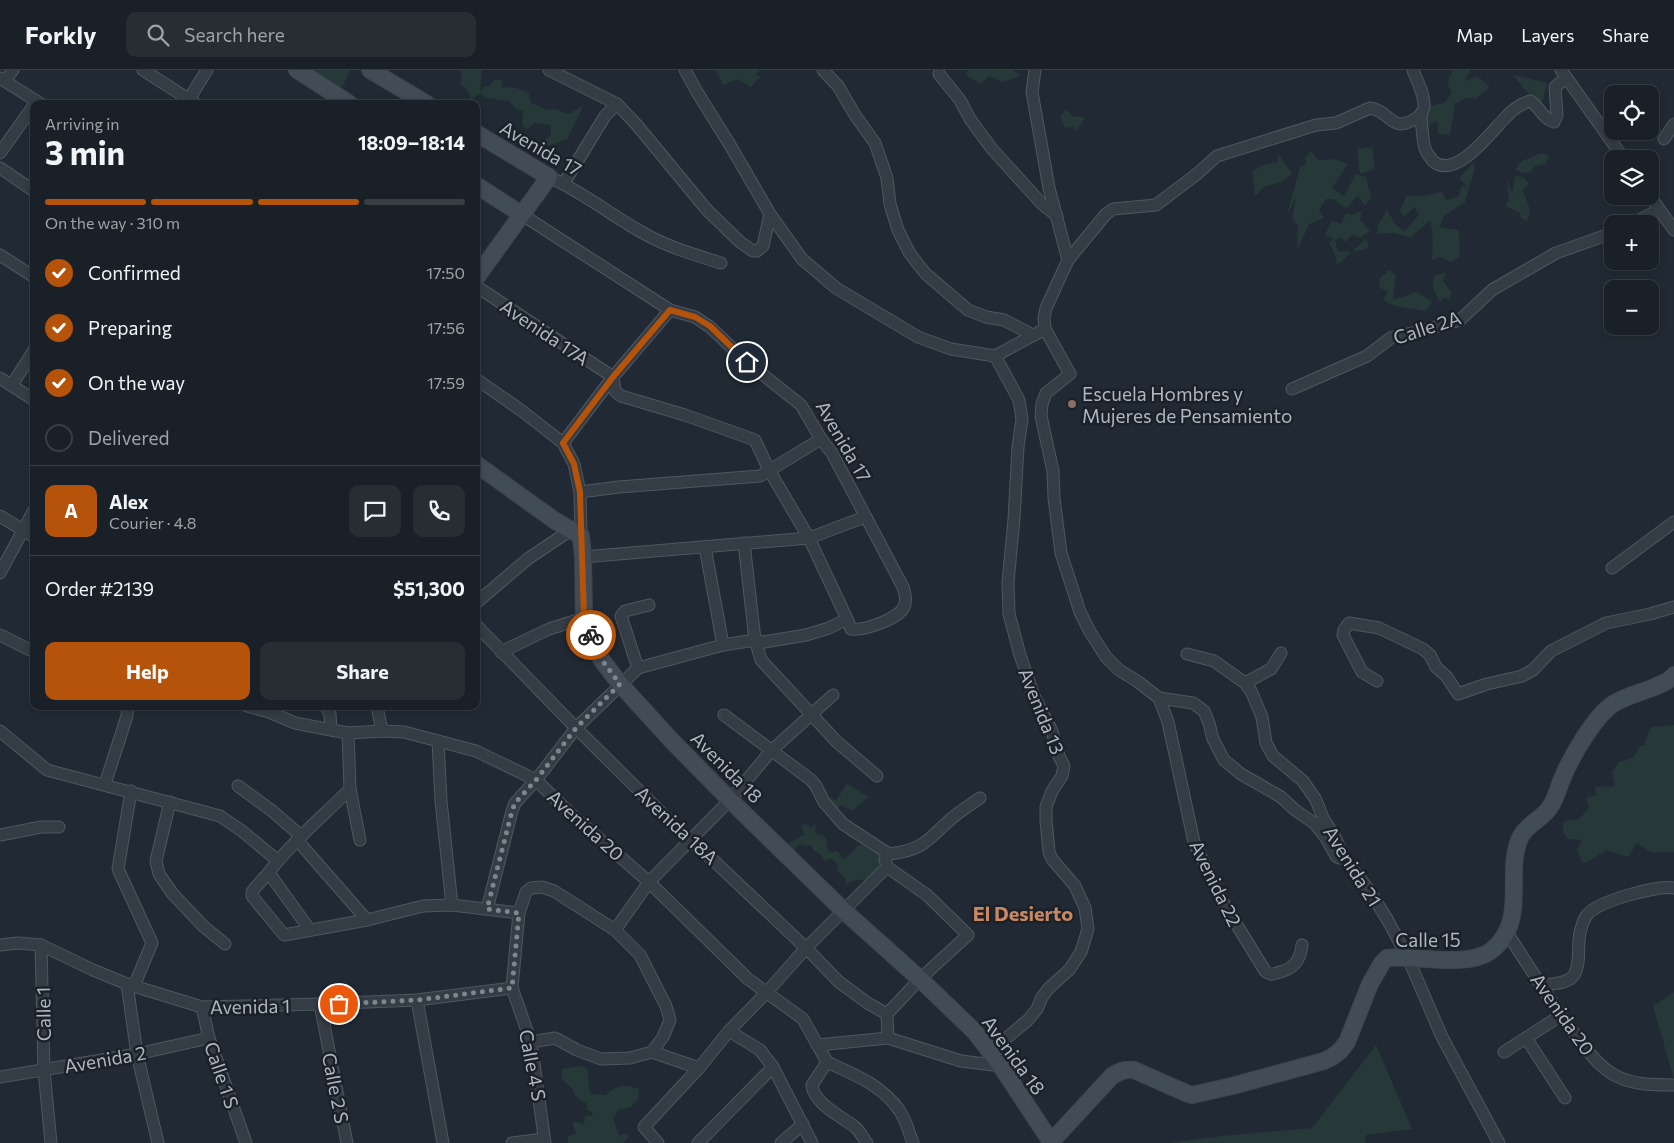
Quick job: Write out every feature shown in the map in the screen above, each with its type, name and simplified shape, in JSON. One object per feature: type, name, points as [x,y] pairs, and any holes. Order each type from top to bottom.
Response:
[{"type":"main road","points":[[297,70],[344,100]]},
{"type":"main road","points":[[370,70],[420,100]]},
{"type":"main road","name":"Avenida 17","points":[[480,135],[549,176]]},
{"type":"main road","points":[[480,272],[549,176]]},
{"type":"main road","name":"Avenida 17","points":[[480,188],[521,214]]},
{"type":"main road","points":[[480,467],[576,533]]},
{"type":"main road","name":"Avenida 18","points":[[576,533],[583,557],[584,618],[601,659],[620,684],[730,800],[843,910],[920,979],[975,1032],[991,1051],[1050,1143]]},
{"type":"main road","name":"Calle 15","points":[[1050,1143],[1112,1076],[1120,1071],[1134,1070],[1192,1095],[1232,1086],[1332,1057],[1347,1042],[1370,984],[1384,960],[1390,958],[1446,960],[1477,958],[1491,951],[1507,933],[1513,914],[1515,861],[1521,837],[1525,830],[1550,808],[1576,751],[1598,717],[1612,704],[1663,683],[1674,675]]},
{"type":"street","points":[[13,70],[3,80],[32,100]]},
{"type":"street","points":[[143,70],[188,100]]},
{"type":"street","points":[[192,100],[207,70]]},
{"type":"street","points":[[549,70],[617,104],[636,124],[707,210],[740,242],[753,251],[757,251],[763,246],[770,214]]},
{"type":"street","points":[[685,70],[770,214],[802,259],[836,288],[918,337],[951,350],[995,356],[1045,329]]},
{"type":"street","points":[[823,70],[838,86],[874,143],[886,178],[890,204],[898,230],[917,263],[926,274],[968,310],[986,317],[1004,320],[1033,335]]},
{"type":"street","points":[[1035,70],[1032,92],[1049,188],[1068,260]]},
{"type":"street","points":[[1414,70],[1424,107],[1421,115],[1424,147],[1440,166],[1457,163],[1473,151],[1506,117],[1522,104],[1530,101],[1536,104],[1548,120],[1554,122],[1557,115],[1555,86],[1564,74],[1618,150]]},
{"type":"street","points":[[939,74],[960,100],[970,119],[992,149],[1042,204],[1057,216]]},
{"type":"street","points":[[564,183],[605,116],[617,104]]},
{"type":"street","points":[[1344,858],[1336,856],[1326,838],[1314,823],[1295,810],[1281,797],[1241,774],[1224,760],[1213,739],[1204,711],[1193,703],[1159,698],[1119,670],[1106,657],[1090,632],[1080,612],[1061,553],[1054,498],[1053,471],[1041,416],[1046,392],[1070,374],[1045,329],[1044,318],[1046,308],[1068,260],[1106,214],[1113,209],[1156,205],[1197,174],[1217,156],[1316,125],[1336,123],[1370,108],[1382,113],[1395,123],[1404,124],[1412,122],[1421,115]]},
{"type":"street","points":[[0,154],[30,112]]},
{"type":"street","points":[[1664,139],[1674,124]]},
{"type":"street","points":[[0,168],[30,188]]},
{"type":"street","name":"Avenida 17","points":[[549,176],[564,183],[645,234],[672,246],[721,263]]},
{"type":"street","points":[[1656,205],[1674,230]]},
{"type":"street","points":[[1649,215],[1659,210]]},
{"type":"street","name":"Avenida 17","points":[[521,214],[670,310],[695,317],[710,326],[747,362],[801,404],[821,440],[832,453],[903,587],[905,595],[903,608],[900,612],[884,622],[858,629],[851,628],[848,619]]},
{"type":"street","name":"Calle 2A","points":[[1292,389],[1367,356],[1392,337],[1460,320],[1492,290],[1556,253],[1604,236]]},
{"type":"street","points":[[0,255],[30,274]]},
{"type":"street","name":"Avenida 17A","points":[[480,289],[613,377]]},
{"type":"street","points":[[563,443],[613,377],[670,310]]},
{"type":"street","points":[[30,354],[4,382],[30,398]]},
{"type":"street","name":"Avenida 13","points":[[991,1051],[1028,1020],[1049,988],[1069,970],[1081,952],[1088,929],[1085,908],[1074,886],[1052,859],[1049,852],[1046,807],[1052,791],[1062,776],[1064,766],[1052,731],[1034,696],[1009,614],[1008,582],[1018,447],[1022,419],[1018,400],[995,356]]},
{"type":"street","points":[[487,909],[515,803],[536,780],[576,728],[638,668],[723,645],[756,640],[764,642],[806,635],[829,628],[848,619],[809,538],[769,470],[756,442],[753,439],[685,415],[621,396],[615,391],[613,377]]},
{"type":"street","name":"Avenida 18","points":[[480,382],[563,443],[574,464],[580,492],[576,533]]},
{"type":"street","points":[[580,492],[619,487],[760,476],[821,440]]},
{"type":"street","points":[[0,516],[30,535]]},
{"type":"street","points":[[583,557],[809,538],[865,517]]},
{"type":"street","points":[[0,573],[30,518]]},
{"type":"street","points":[[1612,568],[1674,522]]},
{"type":"street","points":[[480,600],[529,558],[576,533]]},
{"type":"street","points":[[744,543],[756,640],[761,660],[837,742],[877,776]]},
{"type":"street","points":[[704,548],[723,645]]},
{"type":"street","points":[[638,668],[621,616],[625,611],[649,606]]},
{"type":"street","points":[[1377,681],[1362,672],[1343,635],[1349,623],[1379,628],[1422,649],[1430,655],[1436,667],[1447,676],[1458,694],[1487,684],[1522,676],[1533,670],[1552,650],[1606,623],[1674,607]]},
{"type":"street","points":[[501,652],[549,628],[584,618]]},
{"type":"street","name":"Avenida 18A","points":[[480,629],[690,841],[713,860],[806,948],[839,982],[869,1004],[887,1014]]},
{"type":"street","points":[[0,635],[30,650]]},
{"type":"street","points":[[1246,683],[1270,669],[1281,653]]},
{"type":"street","name":"Avenida 21","points":[[1187,654],[1214,661],[1246,683],[1262,717],[1266,743],[1273,756],[1302,781],[1316,800],[1322,818],[1335,837],[1344,858],[1369,890],[1387,919],[1408,958],[1442,1037],[1500,1143]]},
{"type":"street","points":[[615,930],[650,882],[730,800],[770,751],[833,695]]},
{"type":"street","name":"Avenida 22","points":[[1159,698],[1168,722],[1194,842],[1221,899],[1265,971],[1269,974],[1272,975],[1292,967],[1300,955],[1302,945]]},
{"type":"street","points":[[105,784],[128,710]]},
{"type":"street","name":"Avenida 20","points":[[274,710],[295,723],[348,733],[382,730],[404,732],[476,751],[536,780],[573,816],[650,882],[748,979],[803,1019],[827,1062]]},
{"type":"street","points":[[328,710],[331,730]]},
{"type":"street","points":[[378,710],[382,730]]},
{"type":"street","points":[[724,716],[816,786],[824,802],[843,824],[889,854],[913,849],[928,841],[951,819],[980,798]]},
{"type":"street","points":[[0,731],[47,770],[220,816],[242,831],[277,860]]},
{"type":"street","points":[[348,733],[350,789],[360,840]]},
{"type":"street","points":[[438,741],[441,800],[452,905]]},
{"type":"street","points":[[238,786],[271,810],[299,838],[367,920]]},
{"type":"street","points":[[350,789],[277,860],[269,873],[254,888],[252,896],[284,935],[367,920],[423,906],[452,905],[519,913]]},
{"type":"street","points":[[131,791],[118,869],[152,943],[130,985],[137,1054],[158,1143]]},
{"type":"street","points":[[170,802],[156,861],[160,874],[172,893],[203,926],[225,944]]},
{"type":"street","points":[[0,835],[41,826],[59,827]]},
{"type":"street","points":[[888,1038],[887,1014],[920,979],[968,935],[927,895],[887,867],[886,860],[889,854]]},
{"type":"street","points":[[658,1143],[644,1127],[806,948],[887,867]]},
{"type":"street","points":[[269,873],[310,930]]},
{"type":"street","points":[[512,988],[519,913],[526,892],[531,888],[542,887],[554,891],[615,930],[640,955],[666,1006],[670,1020],[663,1037],[652,1052]]},
{"type":"street","points":[[1541,985],[1564,981],[1573,976],[1577,966],[1578,942],[1587,914],[1601,904],[1624,896],[1666,887],[1674,888]]},
{"type":"street","name":"Avenida 20","points":[[1507,933],[1560,1016],[1596,1061],[1611,1074],[1631,1081],[1643,1084],[1674,1085]]},
{"type":"street","name":"Avenida 1","points":[[0,945],[18,943],[41,944],[93,970],[130,985],[202,1007],[417,1000],[512,988]]},
{"type":"street","name":"Calle 1","points":[[41,944],[44,1070],[51,1143]]},
{"type":"street","name":"Calle 4 S","points":[[512,988],[531,1042],[545,1141]]},
{"type":"street","points":[[417,1000],[443,1143]]},
{"type":"street","name":"Calle 2 S","points":[[320,1004],[346,1143]]},
{"type":"street","name":"Calle 1 S","points":[[202,1007],[209,1038],[246,1143]]},
{"type":"street","points":[[1504,1052],[1560,1016]]},
{"type":"street","points":[[729,1031],[760,1050],[774,1067],[812,1143]]},
{"type":"street","name":"Avenida 2","points":[[0,1077],[137,1054],[209,1038]]},
{"type":"street","points":[[531,1042],[555,1038],[577,1050],[601,1059],[630,1058],[652,1052],[699,1068]]},
{"type":"street","points":[[818,1046],[888,1038],[961,1061],[1001,1066]]},
{"type":"street","points":[[1526,1038],[1565,1098]]},
{"type":"street","points":[[867,1143],[857,1128],[839,1118],[821,1102],[812,1088],[827,1062],[866,1080],[887,1096],[900,1111],[913,1143]]},
{"type":"street","points":[[698,1143],[774,1067]]},
{"type":"street","points":[[781,1143],[803,1124]]},
{"type":"street","points":[[512,1143],[545,1141]]},
{"type":"shaded area","points":[[301,70],[349,70],[350,71],[339,93]]},
{"type":"shaded area","points":[[458,70],[482,70],[480,93],[494,79],[503,80],[502,88],[513,88],[523,91],[529,94],[531,103],[547,110],[555,109],[569,114],[584,105],[567,139],[549,146],[543,142],[551,135],[551,125],[535,123],[528,129],[524,128],[522,120],[523,111],[515,108],[509,101],[488,98],[480,94],[470,100],[467,91],[460,85],[462,72]]},
{"type":"shaded area","points":[[715,70],[760,70],[755,75],[761,76],[751,87],[738,79],[723,85]]},
{"type":"shaded area","points":[[968,70],[1013,70],[1021,76],[1002,82],[990,76],[980,84],[966,75]]},
{"type":"shaded area","points":[[1451,70],[1471,70],[1465,81],[1478,76],[1490,88],[1475,99],[1465,98],[1455,104],[1450,135],[1438,134],[1437,121],[1423,129],[1430,106],[1444,103],[1452,93],[1447,83],[1452,73]]},
{"type":"shaded area","points":[[1513,75],[1547,83],[1541,109]]},
{"type":"shaded area","points":[[1066,109],[1073,117],[1085,117],[1076,132],[1074,126],[1065,128],[1060,117]]},
{"type":"shaded area","points":[[1372,147],[1375,169],[1360,174],[1357,149]]},
{"type":"shaded area","points":[[1311,151],[1318,160],[1334,159],[1348,164],[1332,188],[1344,196],[1356,174],[1366,177],[1371,197],[1365,206],[1358,196],[1346,208],[1333,199],[1326,199],[1319,210],[1324,218],[1309,224],[1297,251],[1298,226],[1292,218],[1296,197],[1287,215],[1300,167],[1306,164],[1305,158]]},
{"type":"shaded area","points":[[1541,153],[1550,156],[1545,164],[1535,166],[1531,172],[1522,173],[1515,169],[1522,161]]},
{"type":"shaded area","points":[[1278,154],[1292,174],[1281,182],[1264,187],[1255,196],[1252,171],[1265,164],[1278,162]]},
{"type":"shaded area","points":[[1475,161],[1473,176],[1465,202],[1444,216],[1439,227],[1459,230],[1460,257],[1451,262],[1439,257],[1432,260],[1433,240],[1430,220],[1411,237],[1392,233],[1377,234],[1378,225],[1387,210],[1395,224],[1404,231],[1419,215],[1415,207],[1404,217],[1400,211],[1406,196],[1423,196],[1442,192],[1446,200],[1458,197],[1462,186],[1467,187],[1459,178]]},
{"type":"shaded area","points":[[1515,176],[1523,177],[1530,184],[1522,190],[1529,209],[1527,221],[1521,218],[1520,213],[1505,206],[1509,200],[1507,178],[1512,194]]},
{"type":"shaded area","points":[[1362,210],[1360,220],[1370,231],[1360,238],[1353,234],[1345,242],[1342,237],[1335,240],[1338,251],[1352,252],[1337,265],[1336,256],[1329,243],[1334,239],[1325,235],[1332,220],[1341,224],[1346,213],[1353,215]]},
{"type":"shaded area","points":[[1366,238],[1369,248],[1352,252]]},
{"type":"shaded area","points":[[1389,270],[1396,275],[1393,300],[1417,292],[1432,302],[1426,311],[1395,306],[1383,300],[1388,291],[1380,288],[1379,279]]},
{"type":"shaded area","points":[[1446,273],[1443,281],[1451,292],[1450,300],[1444,297],[1441,302],[1435,292],[1433,283],[1435,275]]},
{"type":"shaded area","points":[[1674,725],[1674,852],[1651,852],[1637,843],[1628,857],[1607,850],[1582,863],[1577,850],[1582,840],[1568,839],[1562,830],[1564,827],[1562,823],[1568,820],[1579,819],[1589,808],[1586,798],[1596,795],[1595,787],[1615,786],[1612,772],[1619,762],[1633,758],[1640,746],[1645,746],[1645,740],[1651,727]]},
{"type":"shaded area","points":[[847,784],[869,797],[852,811],[842,805],[834,809],[826,796],[836,800]]},
{"type":"shaded area","points":[[804,823],[812,828],[815,825],[817,827],[814,831],[818,835],[822,834],[828,842],[826,846],[829,853],[837,851],[843,860],[860,844],[882,856],[874,878],[844,884],[846,880],[837,870],[838,865],[831,858],[824,861],[821,855],[813,850],[811,845],[805,846],[800,844],[791,852],[786,845],[805,834],[801,828]]},
{"type":"shaded area","points":[[1674,992],[1674,1079],[1653,1006]]},
{"type":"shaded area","points":[[1376,1045],[1412,1129],[1366,1135],[1365,1143],[1170,1143],[1221,1136],[1312,1128]]},
{"type":"shaded area","points":[[582,1066],[587,1068],[591,1094],[606,1095],[615,1088],[622,1086],[639,1089],[638,1099],[630,1107],[618,1110],[613,1118],[619,1136],[627,1133],[629,1137],[623,1143],[568,1143],[568,1136],[576,1134],[573,1121],[584,1124],[585,1116],[593,1116],[592,1112],[587,1110],[587,1104],[575,1096],[572,1088],[562,1079],[562,1069]]},
{"type":"way so far","points":[[339,1004],[417,1000],[512,988],[519,913],[487,909],[515,803],[536,780],[576,728],[620,684],[601,659],[591,635]]},
{"type":"place","name":"Escuela Hombres y Mujeres de Pensamiento","points":[[1072,404]]},
{"type":"district","name":"El Desierto","points":[[1023,913]]},
{"type":"route","points":[[591,635],[584,618],[580,492],[574,464],[563,443],[613,377],[670,310],[695,317],[710,326],[747,362]]}]
